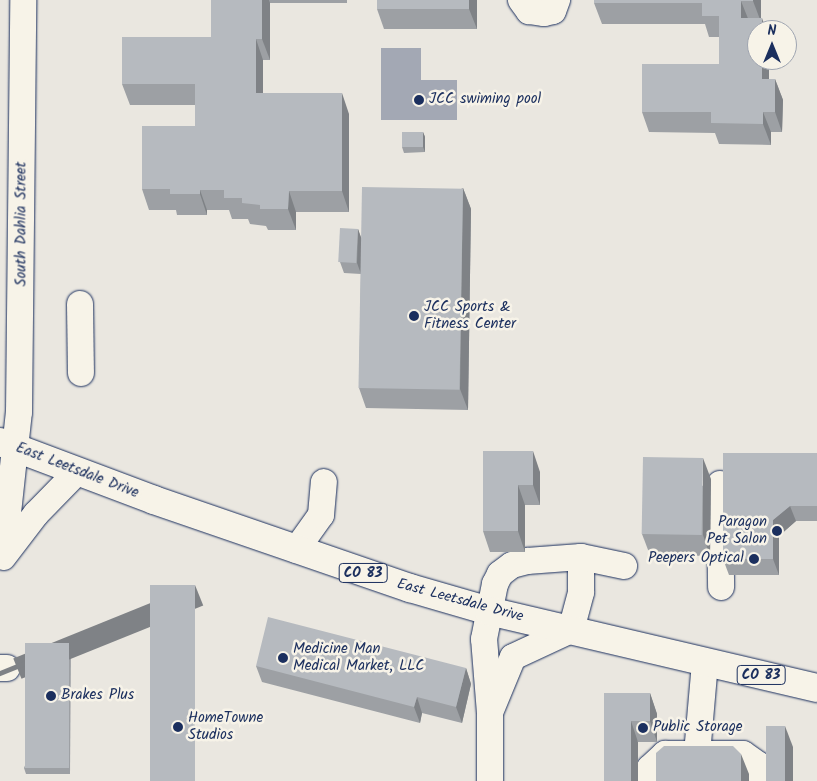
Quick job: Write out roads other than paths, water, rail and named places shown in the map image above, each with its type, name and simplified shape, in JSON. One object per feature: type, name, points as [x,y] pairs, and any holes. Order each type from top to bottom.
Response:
[{"type":"main road","name":"East Leetsdale Drive","points":[[8,445],[77,472],[296,550],[489,611],[817,688]]},
{"type":"street","name":"South Dahlia Street","points":[[0,550],[7,522],[8,445],[22,284],[23,0]]},
{"type":"street","points":[[521,0],[529,11],[544,13],[552,11],[557,0]]},
{"type":"street","points":[[80,304],[81,373]]},
{"type":"street","points":[[0,561],[36,514],[77,472]]},
{"type":"street","points":[[296,550],[320,515],[324,482]]},
{"type":"street","points":[[720,484],[721,587]]},
{"type":"street","points":[[490,713],[514,657],[531,646],[571,630],[581,592],[581,557]]},
{"type":"street","points":[[490,781],[490,713],[484,662],[489,611],[495,584],[512,565],[581,557],[624,566]]},
{"type":"street","points":[[697,754],[706,662]]},
{"type":"street","points":[[650,781],[650,768],[665,754],[743,754],[759,766],[759,781]]},
{"type":"place","name":"JCC swiming pool","points":[[419,100]]},
{"type":"place","name":"JCC Sports & Fitness Center","points":[[414,316]]},
{"type":"place","name":"Paragon Pet Salon","points":[[777,531]]},
{"type":"place","name":"Peepers Optical","points":[[754,559]]},
{"type":"place","name":"Medicine Man Medical Market, LLC","points":[[283,658]]},
{"type":"place","name":"Brakes Plus","points":[[51,696]]},
{"type":"place","name":"HomeTowne Studios","points":[[178,727]]},
{"type":"place","name":"Public Storage","points":[[643,728]]}]
